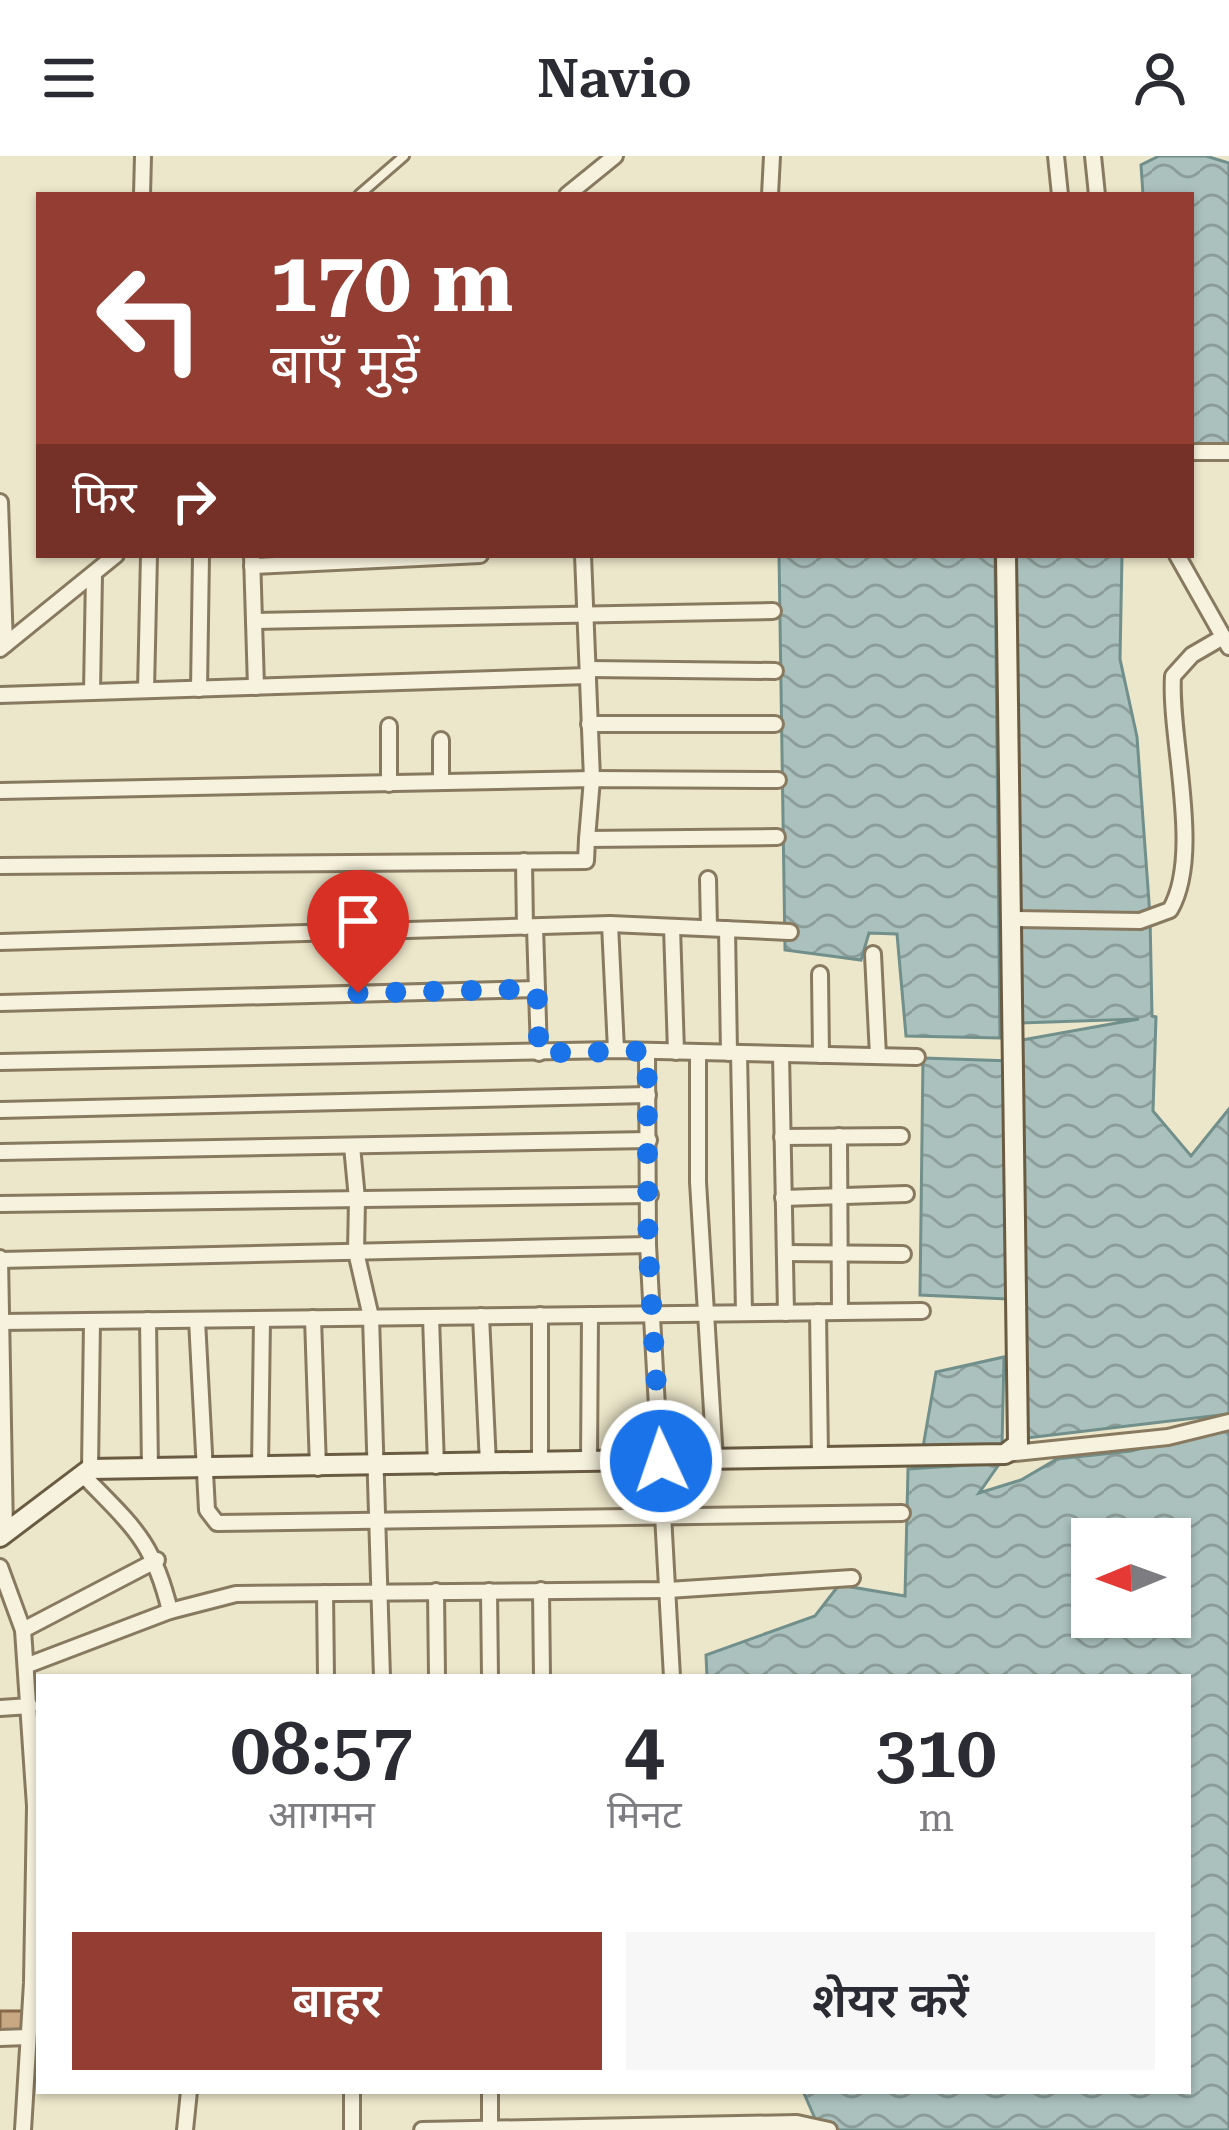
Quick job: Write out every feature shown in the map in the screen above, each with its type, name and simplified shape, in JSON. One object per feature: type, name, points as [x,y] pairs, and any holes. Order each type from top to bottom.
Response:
[{"type":"street","points":[[142,156],[142,192]]},
{"type":"street","points":[[770,192],[772,156]]},
{"type":"street","points":[[1056,156],[1060,192]]},
{"type":"street","points":[[1093,156],[1097,192]]},
{"type":"street","points":[[571,192],[612,157]]},
{"type":"street","points":[[1194,452],[1229,452]]},
{"type":"street","points":[[0,502],[3,647]]},
{"type":"street","points":[[3,647],[113,558]]},
{"type":"street","points":[[146,690],[149,558]]},
{"type":"street","points":[[200,689],[201,558]]},
{"type":"street","points":[[256,687],[252,560],[343,558]]},
{"type":"street","points":[[0,866],[586,860],[592,779],[584,558]]},
{"type":"street","points":[[1005,1454],[1018,1444],[1006,558]]},
{"type":"street","points":[[1012,919],[1140,921],[1170,910],[1181,882],[1183,790],[1173,676],[1192,656],[1226,642],[1179,558]]},
{"type":"street","points":[[92,692],[94,574]]},
{"type":"street","points":[[254,621],[586,611],[773,611]]},
{"type":"street","points":[[0,695],[775,670]]},
{"type":"street","points":[[590,724],[775,724]]},
{"type":"street","points":[[389,726],[389,784]]},
{"type":"street","points":[[441,740],[441,782]]},
{"type":"street","points":[[0,791],[592,779],[778,780]]},
{"type":"street","points":[[587,839],[777,837]]},
{"type":"street","points":[[524,861],[539,1053]]},
{"type":"street","points":[[708,879],[709,928]]},
{"type":"street","points":[[610,924],[616,1050]]},
{"type":"street","points":[[0,942],[610,924],[790,932]]},
{"type":"street","points":[[672,927],[676,1052]]},
{"type":"street","points":[[728,929],[744,1313]]},
{"type":"street","points":[[874,954],[878,1056]]},
{"type":"street","points":[[820,974],[821,1055]]},
{"type":"street","points":[[0,1003],[537,989]]},
{"type":"street","points":[[0,1063],[616,1050],[916,1057]]},
{"type":"street","points":[[647,1051],[648,1246],[672,1674]]},
{"type":"street","points":[[698,1052],[698,1182],[715,1460]]},
{"type":"street","points":[[781,1054],[786,1312]]},
{"type":"street","points":[[0,1110],[648,1095]]},
{"type":"street","points":[[838,1136],[840,1312]]},
{"type":"street","points":[[782,1137],[901,1136]]},
{"type":"street","points":[[0,1152],[649,1140]]},
{"type":"street","points":[[352,1146],[356,1252],[371,1318],[382,1674]]},
{"type":"street","points":[[784,1198],[906,1194]]},
{"type":"street","points":[[0,1204],[650,1195]]},
{"type":"street","points":[[3,1535],[0,1259],[648,1246]]},
{"type":"street","points":[[785,1253],[903,1254]]},
{"type":"street","points":[[0,1322],[922,1311]]},
{"type":"street","points":[[818,1312],[820,1457]]},
{"type":"street","points":[[589,1462],[590,1315]]},
{"type":"street","points":[[482,1316],[488,1464]]},
{"type":"street","points":[[540,1316],[541,1463]]},
{"type":"street","points":[[431,1317],[436,1466]]},
{"type":"street","points":[[314,1318],[318,1468]]},
{"type":"street","points":[[260,1468],[262,1319]]},
{"type":"street","points":[[148,1320],[149,1469]]},
{"type":"street","points":[[197,1320],[207,1510],[217,1523],[902,1513]]},
{"type":"street","points":[[92,1321],[87,1472],[157,1560],[170,1611]]},
{"type":"street","points":[[3,1535],[87,1472],[1005,1454],[1168,1437],[1229,1422]]},
{"type":"street","points":[[23,1630],[157,1560]]},
{"type":"street","points":[[0,1567],[23,1630],[36,1784]]},
{"type":"street","points":[[28,1665],[170,1611],[236,1594],[668,1590],[852,1578]]},
{"type":"street","points":[[541,1590],[542,1674]]},
{"type":"street","points":[[436,1591],[437,1674]]},
{"type":"street","points":[[489,1591],[490,1674]]},
{"type":"street","points":[[325,1592],[326,1674]]},
{"type":"street","points":[[0,1708],[33,1716]]},
{"type":"street","points":[[23,2130],[33,2054],[28,2037],[36,1983],[36,1921]]},
{"type":"street","points":[[0,2038],[28,2037]]},
{"type":"street","points":[[185,2130],[189,2094]]},
{"type":"street","points":[[352,2094],[352,2130]]},
{"type":"street","points":[[490,2094],[490,2129]]},
{"type":"street","points":[[422,2130],[796,2122],[829,2130]]},
{"type":"lane","points":[[362,192],[404,156]]},
{"type":"water","points":[[1159,156],[1206,156],[1229,163],[1229,448],[1194,448],[1194,192],[1143,192],[1141,165]]},
{"type":"water","points":[[779,558],[995,558],[1000,1038],[906,1036],[897,934],[869,933],[861,960],[785,950]]},
{"type":"water","points":[[1015,558],[1122,558],[1120,659],[1137,737],[1152,1016],[1156,1017],[1153,1111],[1191,1156],[1229,1109],[1229,1414],[1009,1440],[1022,1040],[1139,1019],[1021,1023]]},
{"type":"water","points":[[923,1058],[1011,1061],[1007,1299],[920,1295]]},
{"type":"water","points":[[1004,1357],[1002,1446],[922,1453],[936,1372]]},
{"type":"water","points":[[1229,1425],[1229,2130],[820,2130],[804,2094],[1191,2094],[1191,1674],[707,1674],[706,1655],[815,1616],[839,1585],[905,1596],[908,1469],[1000,1463],[979,1493],[1021,1480],[1057,1459],[1131,1451]]},
{"type":"building","points":[[0,2011],[25,2011],[25,2034],[0,2034]]},
{"type":"route","points":[[358,993],[537,989],[539,1053],[647,1051],[648,1246],[661,1461]]}]
